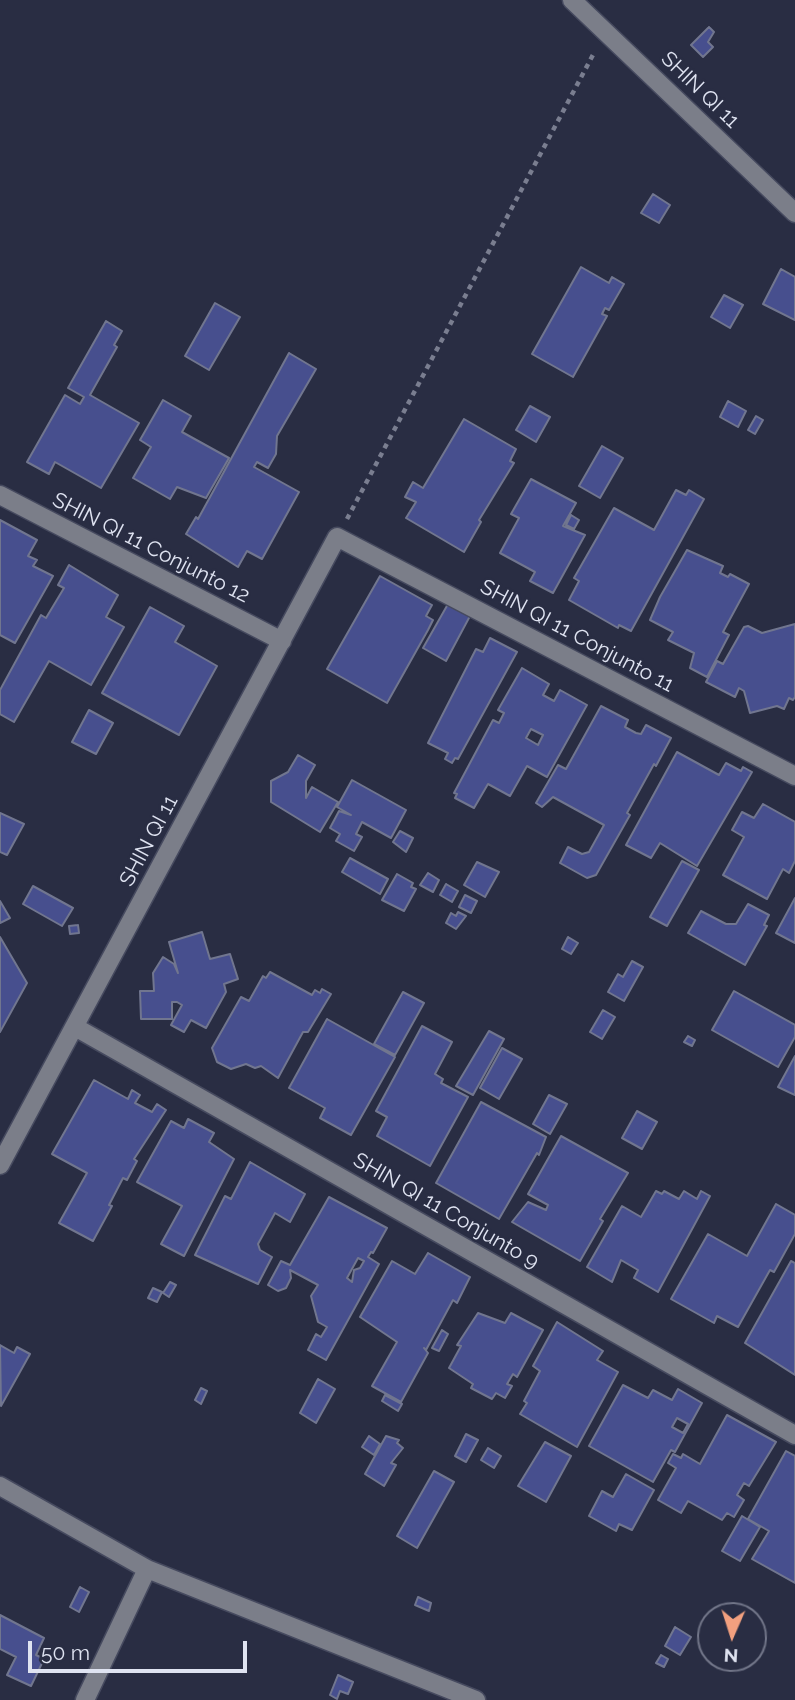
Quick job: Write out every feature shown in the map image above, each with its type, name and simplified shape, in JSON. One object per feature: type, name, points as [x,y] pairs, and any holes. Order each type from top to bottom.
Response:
[{"type":"street","name":"SHIN QI 11","points":[[572,0],[795,213]]},
{"type":"street","name":"SHIN QI 11 Conjunto 12","points":[[0,495],[282,641]]},
{"type":"street","name":"SHIN QI 11","points":[[0,1165],[6,1140],[75,1027],[337,537]]},
{"type":"street","name":"SHIN QI 11 Conjunto 11","points":[[337,537],[795,776]]},
{"type":"street","name":"SHIN QI 11 Conjunto 9","points":[[75,1027],[795,1435]]},
{"type":"street","points":[[0,1486],[147,1569],[475,1700]]},
{"type":"street","points":[[85,1700],[147,1569]]},
{"type":"path","points":[[337,537],[606,31]]},
{"type":"building","points":[[709,27],[714,32],[708,42],[713,47],[703,57],[691,45]]},
{"type":"building","points":[[653,194],[670,205],[659,223],[641,213]]},
{"type":"building","points":[[581,267],[609,283],[612,277],[624,284],[609,310],[605,308],[602,314],[607,316],[573,377],[532,354]]},
{"type":"building","points":[[781,269],[795,277],[795,320],[763,304]]},
{"type":"building","points":[[724,295],[743,305],[730,328],[711,317]]},
{"type":"building","points":[[215,303],[240,317],[209,370],[185,356]]},
{"type":"building","points":[[106,321],[122,331],[114,345],[117,347],[90,395],[139,423],[101,488],[55,462],[49,474],[27,462],[65,395],[80,404],[84,397],[68,388]]},
{"type":"building","points":[[289,353],[316,369],[277,436],[276,454],[268,468],[257,462],[254,467],[299,492],[262,559],[247,551],[238,567],[186,534],[196,517],[198,519]]},
{"type":"building","points":[[163,400],[191,416],[182,432],[229,458],[206,498],[177,487],[170,499],[133,478],[151,447],[140,440]]},
{"type":"building","points":[[728,401],[746,411],[738,427],[720,417]]},
{"type":"building","points":[[530,406],[550,417],[536,442],[516,430]]},
{"type":"building","points":[[756,416],[763,420],[755,434],[748,430]]},
{"type":"building","points":[[464,419],[516,449],[510,461],[514,463],[479,520],[481,522],[464,552],[406,518],[416,502],[405,497],[413,482],[423,488]]},
{"type":"building","points":[[602,446],[623,458],[600,498],[579,486]]},
{"type":"building","points":[[531,479],[576,503],[563,526],[585,535],[553,593],[530,581],[535,572],[500,553],[519,518],[511,514]]},
{"type":"building","points":[[676,490],[686,495],[689,490],[704,499],[631,631],[619,625],[618,628],[569,600],[579,581],[574,578],[614,508],[654,530]]},
{"type":"building","points":[[571,515],[579,520],[574,529],[566,525]]},
{"type":"building","points":[[0,520],[37,540],[28,556],[37,560],[33,566],[53,576],[15,643],[0,635]]},
{"type":"building","points":[[687,550],[723,566],[720,573],[728,577],[730,574],[749,584],[723,632],[729,635],[707,677],[690,668],[694,653],[668,640],[673,632],[650,620]]},
{"type":"building","points":[[69,565],[118,595],[106,617],[124,627],[91,685],[49,661],[14,722],[0,714],[0,690],[41,615],[46,618],[64,588],[58,585]]},
{"type":"building","points":[[380,576],[432,605],[426,616],[433,620],[387,703],[327,669]]},
{"type":"building","points":[[448,604],[470,616],[446,661],[423,648]]},
{"type":"building","points":[[150,607],[184,626],[175,642],[217,666],[179,735],[102,693]]},
{"type":"building","points":[[795,624],[795,697],[793,700],[789,698],[784,709],[777,706],[750,713],[744,691],[739,688],[735,697],[706,682],[717,661],[723,664],[744,627],[748,626],[762,633]]},
{"type":"building","points":[[490,638],[517,652],[458,759],[455,758],[452,763],[445,759],[448,753],[428,743],[476,649],[483,652]]},
{"type":"building","points":[[522,668],[549,684],[543,695],[554,701],[560,690],[587,705],[547,777],[527,766],[510,796],[488,784],[474,808],[455,798],[457,794],[454,793],[493,720],[499,723],[504,713],[498,710]],"holes":[[[531,729],[543,735],[538,745],[526,738]]]},
{"type":"building","points":[[601,706],[628,720],[625,727],[636,733],[641,734],[646,725],[671,738],[627,813],[630,815],[596,875],[587,878],[560,863],[568,847],[582,854],[589,852],[604,825],[553,797],[542,807],[536,803],[558,765],[566,769]]},
{"type":"building","points":[[89,710],[113,723],[96,754],[72,742]]},
{"type":"building","points":[[677,752],[719,775],[726,763],[741,771],[743,767],[752,772],[697,866],[660,843],[651,858],[626,845]]},
{"type":"building","points":[[298,755],[315,765],[306,781],[306,798],[312,787],[338,802],[320,832],[271,802],[271,781],[288,772]]},
{"type":"building","points":[[352,780],[406,810],[391,838],[362,822],[356,834],[362,837],[354,851],[336,841],[340,834],[330,828],[339,811],[351,815],[337,807]]},
{"type":"building","points":[[763,804],[795,822],[795,861],[789,873],[783,869],[767,899],[723,875],[744,837],[732,830],[742,812],[754,818]]},
{"type":"building","points":[[0,813],[24,824],[7,855],[0,852]]},
{"type":"building","points":[[400,831],[413,838],[406,852],[393,842]]},
{"type":"building","points":[[350,858],[388,879],[380,894],[342,872]]},
{"type":"building","points":[[682,861],[699,870],[667,926],[650,917]]},
{"type":"building","points":[[477,862],[499,872],[485,897],[464,885]]},
{"type":"building","points":[[428,873],[439,880],[433,892],[420,885]]},
{"type":"building","points":[[397,874],[413,883],[411,887],[416,889],[404,911],[382,900]]},
{"type":"building","points":[[446,884],[458,891],[452,902],[440,895]]},
{"type":"building","points":[[33,886],[73,908],[62,926],[23,904]]},
{"type":"building","points":[[465,895],[477,901],[471,913],[459,907]]},
{"type":"building","points":[[795,898],[795,943],[776,933]]},
{"type":"building","points":[[0,901],[10,918],[0,923]]},
{"type":"building","points":[[748,904],[769,915],[764,925],[767,926],[745,965],[688,933],[701,911],[726,924],[736,924]]},
{"type":"building","points":[[458,912],[466,916],[456,929],[446,923],[451,913],[456,916]]},
{"type":"building","points":[[78,925],[79,933],[70,934],[69,926]]},
{"type":"building","points":[[202,932],[210,959],[230,954],[238,979],[224,984],[226,992],[206,1028],[191,1020],[184,1032],[171,1025],[182,1005],[177,1002],[172,1002],[172,1019],[141,1019],[140,991],[154,991],[153,973],[163,957],[174,964],[178,973],[169,942]]},
{"type":"building","points":[[0,937],[27,983],[0,1032]]},
{"type":"building","points":[[568,937],[578,943],[571,954],[562,949]]},
{"type":"building","points":[[632,961],[643,967],[624,1001],[608,992],[618,974],[623,977]]},
{"type":"building","points":[[270,972],[312,995],[315,990],[320,993],[322,989],[331,994],[308,1032],[303,1032],[278,1078],[261,1066],[255,1068],[246,1064],[231,1069],[217,1062],[212,1048],[241,997],[249,1001],[263,976],[266,978]]},
{"type":"building","points":[[734,991],[795,1025],[795,1037],[778,1067],[712,1030]]},
{"type":"building","points":[[403,992],[424,1003],[395,1055],[374,1044]]},
{"type":"building","points":[[603,1010],[615,1017],[602,1039],[590,1032]]},
{"type":"building","points":[[327,1019],[395,1057],[351,1135],[320,1118],[325,1108],[289,1088]]},
{"type":"building","points":[[422,1026],[452,1042],[435,1074],[443,1079],[441,1083],[468,1097],[430,1166],[377,1136],[387,1117],[376,1111]]},
{"type":"building","points":[[489,1031],[504,1039],[473,1095],[456,1086]]},
{"type":"building","points":[[688,1036],[695,1040],[692,1046],[684,1042]]},
{"type":"building","points":[[502,1048],[522,1059],[499,1099],[480,1088]]},
{"type":"building","points":[[795,1056],[795,1095],[778,1087]]},
{"type":"building","points":[[94,1080],[128,1099],[132,1090],[140,1095],[135,1103],[152,1112],[157,1104],[166,1110],[134,1159],[137,1161],[127,1180],[123,1178],[109,1205],[112,1206],[93,1241],[59,1223],[87,1173],[52,1154]]},
{"type":"building","points":[[549,1095],[567,1104],[550,1134],[533,1124]]},
{"type":"building","points":[[481,1102],[546,1137],[539,1155],[537,1153],[499,1219],[436,1183]]},
{"type":"building","points":[[637,1111],[657,1122],[642,1149],[622,1138]]},
{"type":"building","points":[[188,1119],[214,1133],[209,1142],[234,1159],[184,1256],[161,1244],[182,1206],[137,1182],[171,1121],[184,1128]]},
{"type":"building","points":[[561,1136],[628,1173],[600,1219],[603,1221],[580,1261],[512,1222],[528,1202],[546,1210],[548,1205],[528,1194]]},
{"type":"building","points":[[250,1162],[305,1194],[290,1222],[275,1213],[258,1244],[260,1250],[272,1257],[258,1284],[195,1255],[225,1196],[231,1199]]},
{"type":"building","points":[[656,1191],[662,1194],[664,1191],[679,1199],[684,1191],[697,1199],[701,1191],[710,1196],[658,1292],[634,1278],[638,1270],[621,1260],[612,1282],[587,1267],[622,1206],[641,1217]]},
{"type":"building","points":[[329,1197],[387,1228],[368,1257],[379,1264],[326,1360],[308,1350],[316,1334],[321,1337],[327,1327],[318,1322],[311,1296],[318,1285],[290,1270],[291,1278],[286,1288],[278,1291],[268,1285],[281,1261],[290,1265]],"holes":[[[358,1258],[364,1261],[360,1268],[354,1270],[352,1282],[347,1278]]]},
{"type":"building","points":[[776,1204],[795,1215],[795,1234],[774,1272],[770,1270],[738,1327],[717,1316],[714,1323],[671,1299],[708,1234],[747,1256]]},
{"type":"building","points":[[428,1253],[470,1277],[457,1303],[453,1300],[426,1350],[424,1348],[428,1353],[401,1402],[372,1386],[397,1342],[360,1317],[392,1261],[415,1274]]},
{"type":"building","points":[[791,1261],[795,1263],[795,1375],[745,1343]]},
{"type":"building","points":[[170,1282],[176,1285],[169,1297],[163,1293]]},
{"type":"building","points":[[153,1288],[162,1292],[157,1302],[148,1298]]},
{"type":"building","points":[[478,1313],[505,1323],[511,1313],[543,1330],[517,1377],[513,1374],[507,1384],[512,1386],[505,1398],[496,1393],[492,1399],[471,1388],[473,1384],[449,1368],[461,1346],[457,1345]]},
{"type":"building","points":[[557,1322],[603,1351],[597,1360],[618,1372],[577,1447],[520,1414],[540,1371],[533,1366]]},
{"type":"building","points":[[442,1330],[448,1334],[439,1351],[432,1348]]},
{"type":"building","points":[[0,1345],[14,1353],[17,1347],[30,1354],[1,1406]]},
{"type":"building","points":[[318,1379],[335,1389],[316,1423],[300,1413]]},
{"type":"building","points":[[623,1385],[648,1398],[653,1390],[672,1400],[678,1389],[702,1403],[675,1452],[671,1450],[653,1482],[589,1446]],"holes":[[[677,1418],[688,1424],[683,1433],[672,1427]]]},
{"type":"building","points":[[201,1388],[207,1391],[201,1404],[195,1400]]},
{"type":"building","points":[[385,1395],[402,1404],[398,1411],[382,1401]]},
{"type":"building","points":[[727,1415],[776,1442],[749,1486],[744,1483],[737,1495],[744,1500],[734,1517],[727,1513],[722,1520],[688,1501],[681,1513],[658,1500],[676,1468],[668,1463],[673,1454],[681,1458],[683,1454],[700,1464]]},
{"type":"building","points":[[466,1434],[478,1440],[466,1462],[455,1456]]},
{"type":"building","points":[[369,1436],[380,1444],[374,1455],[362,1447]]},
{"type":"building","points":[[386,1436],[399,1440],[397,1443],[403,1448],[391,1463],[396,1465],[384,1486],[365,1474]]},
{"type":"building","points":[[545,1442],[571,1456],[546,1502],[518,1486]]},
{"type":"building","points":[[488,1448],[501,1456],[494,1468],[481,1460]]},
{"type":"building","points":[[786,1451],[795,1456],[795,1583],[752,1559],[769,1531],[748,1519]]},
{"type":"building","points":[[434,1471],[454,1482],[417,1548],[397,1536]]},
{"type":"building","points":[[626,1474],[654,1490],[632,1530],[619,1524],[616,1531],[589,1516],[602,1491],[613,1497]]},
{"type":"building","points":[[742,1516],[760,1527],[740,1561],[722,1551]]},
{"type":"building","points":[[80,1587],[89,1592],[79,1612],[70,1607]]},
{"type":"building","points":[[418,1597],[431,1603],[429,1611],[415,1605]]},
{"type":"building","points":[[0,1615],[44,1638],[36,1655],[44,1659],[31,1686],[7,1675],[16,1657],[0,1649]]},
{"type":"building","points":[[675,1627],[691,1637],[680,1655],[665,1646]]},
{"type":"building","points":[[661,1655],[668,1659],[664,1667],[656,1663]]},
{"type":"building","points":[[338,1675],[353,1682],[348,1694],[340,1691],[337,1699],[330,1695]]}]
